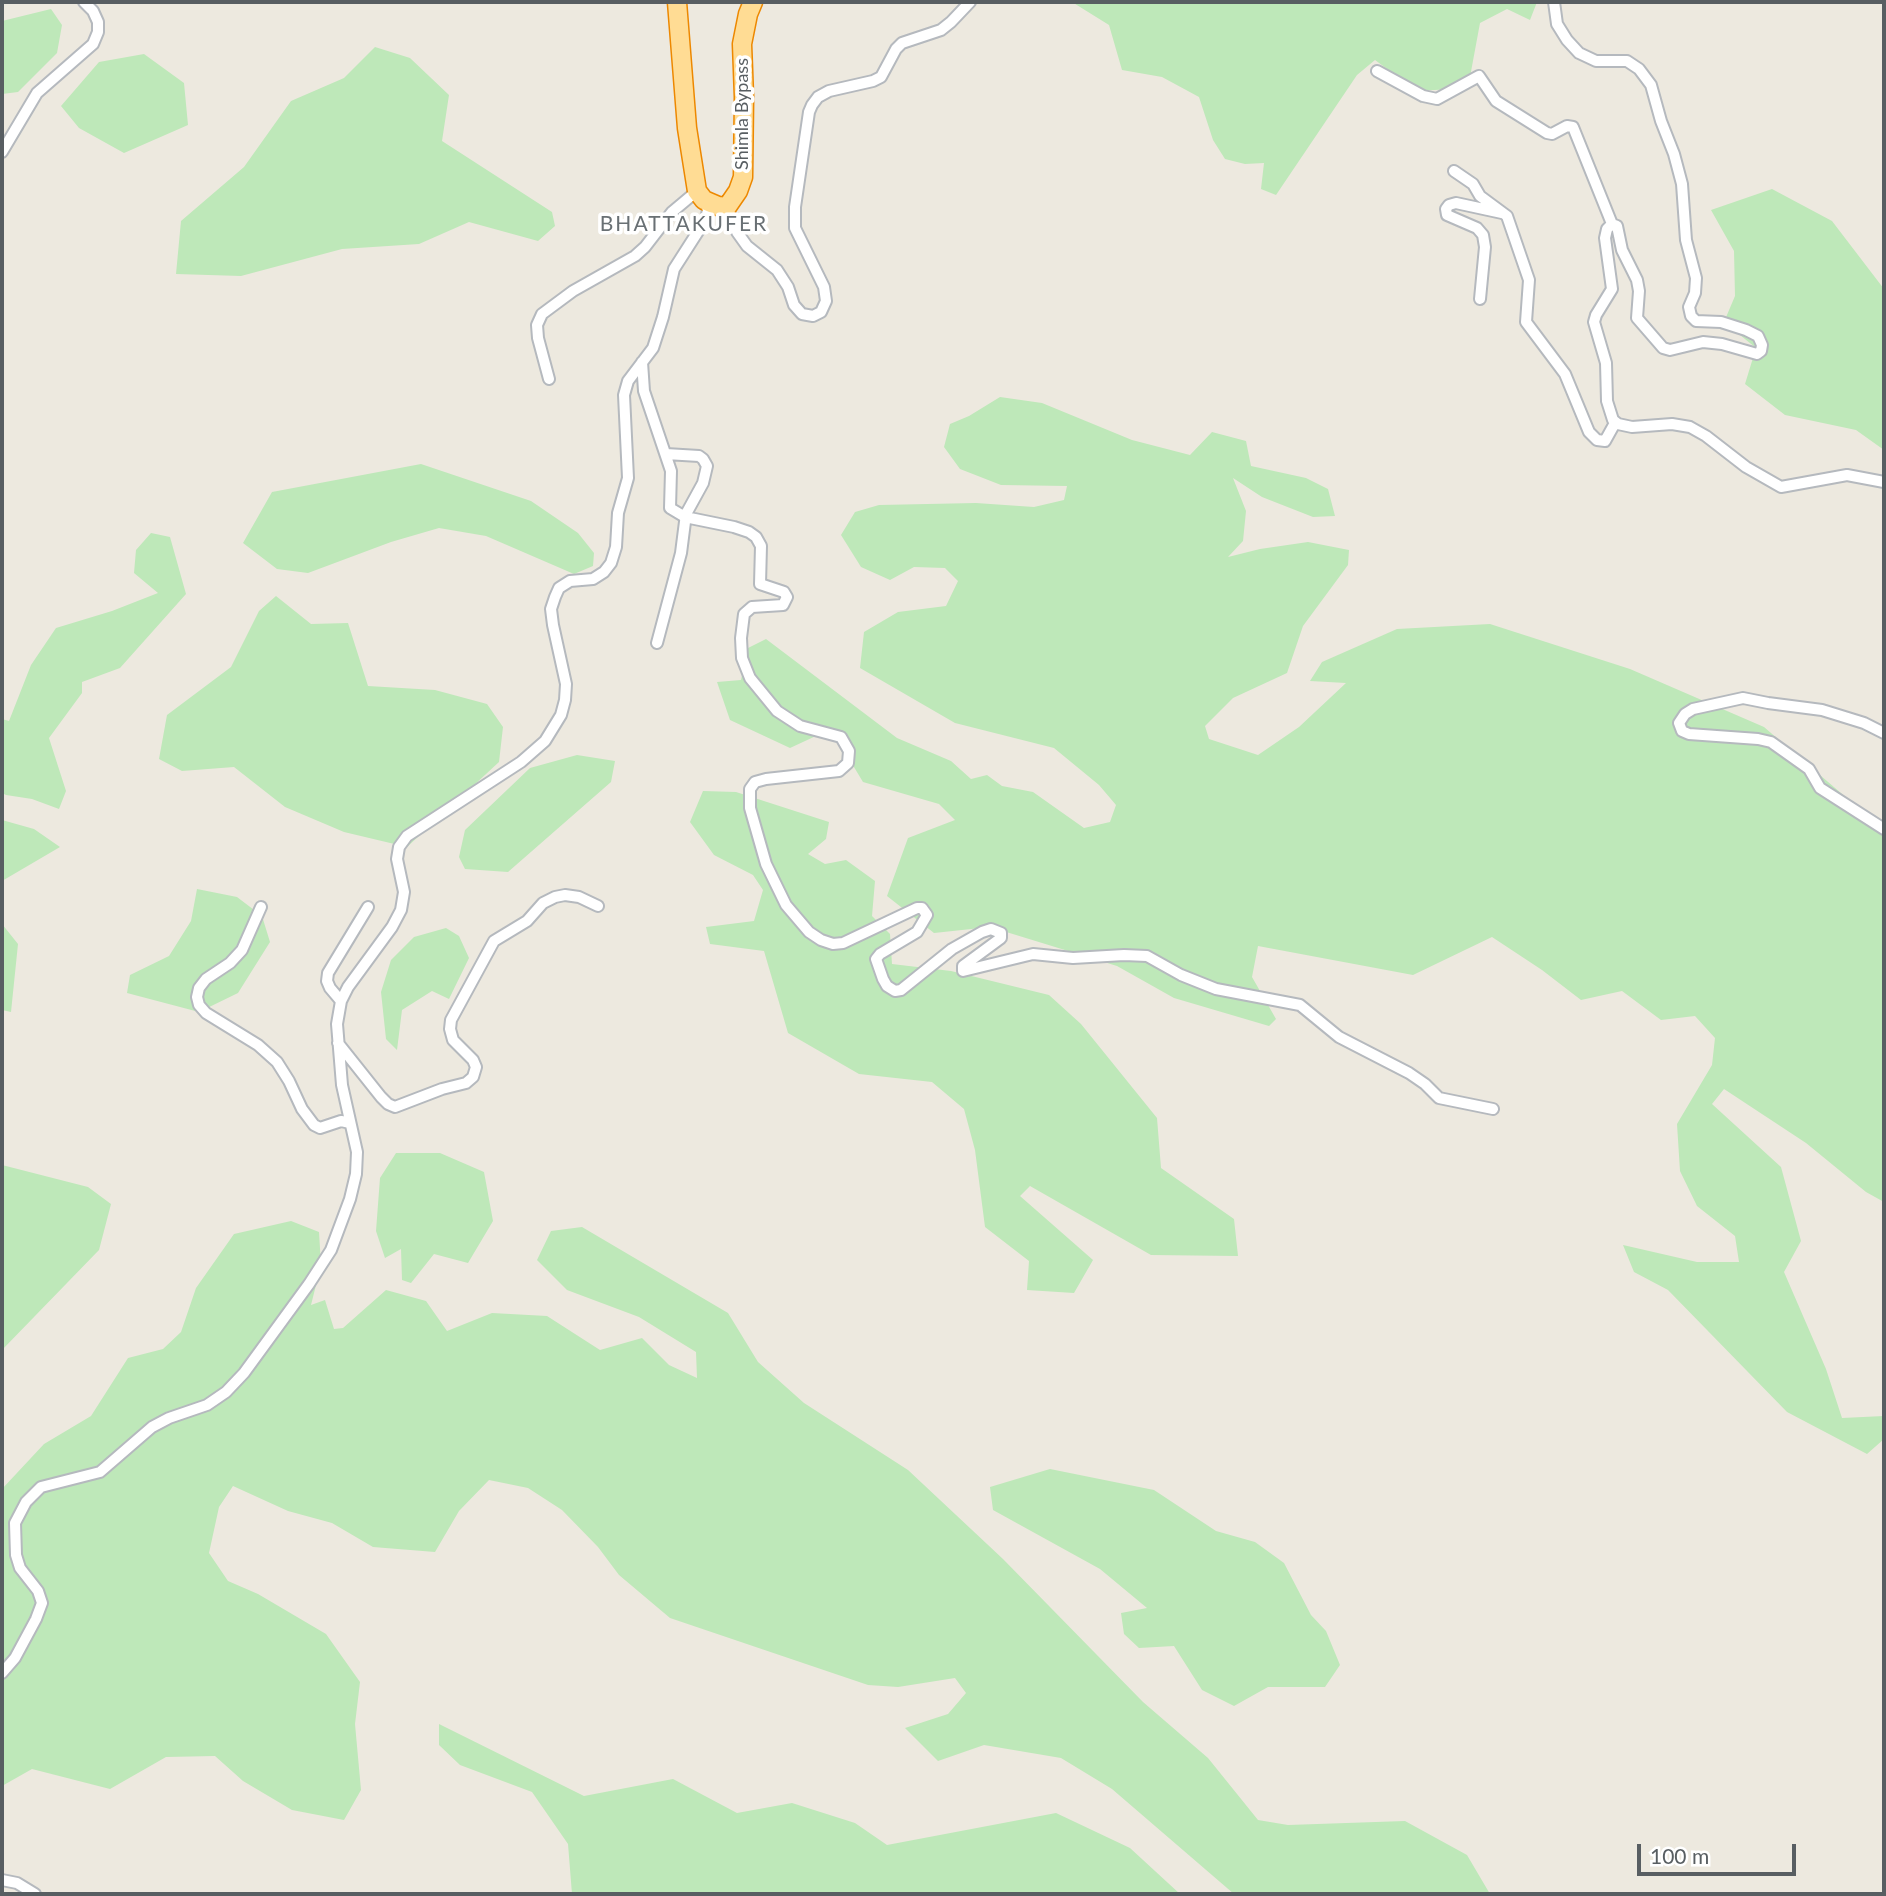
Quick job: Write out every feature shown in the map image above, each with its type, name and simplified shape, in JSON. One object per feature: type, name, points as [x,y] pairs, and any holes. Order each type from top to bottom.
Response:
[{"type":"highway","points":[[677,2],[687,128],[700,196],[718,206],[727,206]]},
{"type":"highway","name":"Shimla Bypass","points":[[727,206],[738,191],[743,177],[742,44],[753,2]]},
{"type":"street","points":[[2,152],[37,93],[93,44],[98,32],[98,22],[93,11],[83,2]]},
{"type":"street","points":[[727,206],[742,239],[777,270],[802,314],[813,316],[821,312],[826,301],[824,287],[795,228],[795,207],[812,104],[829,91],[873,82],[881,77],[902,43],[941,30],[970,2]]},
{"type":"street","points":[[1377,71],[1423,96],[1437,99],[1474,76],[1479,76],[1496,101],[1547,133],[1552,134],[1567,126],[1573,127],[1612,224],[1617,226],[1622,250],[1639,285],[1637,318],[1663,348],[1670,350],[1703,342],[1722,344],[1757,354],[1761,351],[1760,338],[1721,322],[1696,321],[1691,316],[1689,307],[1695,293],[1696,278],[1686,240],[1682,184],[1651,85],[1639,69],[1627,61],[1596,61],[1579,53],[1557,24],[1554,2]]},
{"type":"street","points":[[1454,170],[1473,184],[1480,196],[1505,213],[1529,280],[1526,322],[1566,373],[1584,424],[1592,436],[1601,442],[1605,441],[1615,423],[1607,401],[1606,368],[1594,322],[1595,315],[1612,289],[1605,238],[1607,229],[1612,224]]},
{"type":"street","points":[[2,1673],[15,1658],[36,1619],[41,1603],[38,1591],[20,1567],[14,1530],[20,1511],[33,1493],[41,1486],[100,1472],[152,1427],[207,1405],[226,1392],[244,1373],[326,1261],[336,1239],[356,1174],[357,1152],[341,1085],[337,1042],[341,1001],[401,910],[404,892],[397,859],[399,847],[407,836],[521,762],[545,741],[561,715],[566,684],[551,609],[559,588],[570,582],[593,579],[611,563],[616,547],[618,513],[628,478],[624,395],[628,381],[653,348],[674,269],[706,219],[708,210],[700,196],[672,212],[635,256],[573,291],[542,314],[537,325],[538,338],[549,379]]},
{"type":"street","points":[[1480,299],[1485,247],[1483,235],[1477,228],[1447,215],[1446,209],[1456,203],[1483,211],[1505,213]]},
{"type":"street","points":[[642,362],[644,391],[671,471],[670,508],[685,517],[750,531],[761,546],[760,584],[783,592],[787,597],[783,605],[752,607],[744,614],[742,658],[750,678],[777,711],[800,726],[841,737],[849,751],[848,763],[839,771],[766,779],[755,782],[750,789],[750,808],[766,864],[786,905],[808,932],[833,944],[843,943],[922,908],[927,915],[917,932],[876,958],[883,979],[895,991],[901,990],[970,937],[991,929],[1001,933],[1001,938],[963,966],[963,971],[1033,954],[1073,958],[1142,955],[1216,989],[1300,1004],[1339,1037],[1409,1073],[1439,1098],[1493,1109]]},
{"type":"street","points":[[1615,423],[1632,427],[1672,424],[1690,427],[1746,467],[1781,487],[1847,475],[1884,482]]},
{"type":"street","points":[[657,643],[681,553],[685,517],[703,483],[707,466],[699,456],[666,454]]},
{"type":"street","points":[[1884,733],[1864,723],[1822,710],[1743,698],[1693,709],[1685,713],[1679,723],[1682,730],[1689,734],[1771,742],[1809,769],[1819,788],[1884,830]]},
{"type":"street","points":[[337,1042],[381,1097],[395,1107],[466,1083],[473,1077],[476,1067],[473,1059],[453,1040],[451,1020],[494,941],[527,921],[543,903],[555,897],[579,897],[598,906]]},
{"type":"street","points":[[261,907],[242,950],[230,963],[205,979],[199,988],[199,1005],[206,1013],[258,1045],[277,1062],[302,1109],[314,1125],[320,1128],[341,1121],[350,1123]]},
{"type":"street","points":[[341,1001],[330,988],[328,973],[368,907]]},
{"type":"street","points":[[2,1880],[18,1883],[35,1894]]},
{"type":"green space","points":[[1072,2],[1537,2],[1530,20],[1507,9],[1480,23],[1470,77],[1452,89],[1417,91],[1375,60],[1357,75],[1276,195],[1261,189],[1264,163],[1245,164],[1225,159],[1213,140],[1199,97],[1162,77],[1122,70],[1109,25]]},
{"type":"green space","points":[[51,9],[62,25],[57,53],[18,92],[2,94],[2,21]]},
{"type":"green space","points":[[375,47],[410,58],[449,95],[442,141],[552,212],[555,226],[538,241],[469,222],[419,244],[342,249],[241,276],[176,274],[181,221],[244,167],[291,101],[344,78]]},
{"type":"green space","points":[[144,54],[184,83],[188,125],[124,153],[79,128],[61,106],[99,62]]},
{"type":"green space","points":[[1772,189],[1832,221],[1884,289],[1884,450],[1856,430],[1785,415],[1745,384],[1756,348],[1724,322],[1735,296],[1734,251],[1711,210]]},
{"type":"green space","points":[[1000,397],[1042,403],[1132,440],[1190,455],[1212,432],[1246,441],[1251,466],[1306,478],[1328,489],[1335,516],[1313,517],[1262,497],[1233,478],[1246,511],[1243,541],[1228,557],[1308,542],[1349,550],[1348,565],[1303,626],[1287,673],[1233,698],[1205,726],[1209,739],[1258,755],[1299,727],[1346,683],[1310,681],[1322,662],[1397,629],[1490,624],[1630,669],[1764,727],[1884,830],[1884,1202],[1866,1192],[1806,1143],[1724,1089],[1712,1104],[1781,1167],[1801,1241],[1784,1272],[1826,1369],[1842,1418],[1884,1416],[1884,1439],[1867,1454],[1787,1412],[1668,1290],[1634,1272],[1623,1245],[1697,1262],[1739,1262],[1735,1236],[1697,1206],[1680,1171],[1677,1124],[1712,1065],[1715,1038],[1695,1016],[1661,1020],[1622,991],[1581,1000],[1492,937],[1413,975],[1258,946],[1252,977],[1276,1019],[1269,1026],[1174,998],[1117,966],[990,927],[934,933],[887,896],[908,838],[955,820],[939,804],[863,782],[831,729],[790,748],[730,720],[717,682],[741,680],[748,648],[766,639],[897,738],[951,761],[971,779],[987,775],[1002,786],[1033,792],[1084,828],[1110,822],[1116,805],[1099,785],[1054,748],[955,723],[860,668],[864,632],[898,612],[946,606],[958,581],[945,568],[914,567],[890,580],[861,567],[841,535],[855,512],[879,505],[976,503],[1034,507],[1064,500],[1067,486],[1001,485],[960,469],[944,447],[950,424]]},
{"type":"green space","points":[[421,464],[531,501],[578,533],[594,553],[593,566],[574,574],[486,536],[439,528],[391,542],[308,573],[277,569],[243,543],[272,492]]},
{"type":"green space","points":[[151,533],[170,537],[186,594],[120,668],[82,682],[82,693],[49,738],[66,791],[59,809],[32,799],[2,793],[2,719],[9,721],[31,665],[56,628],[158,593],[134,573],[136,550]]},
{"type":"green space","points":[[276,596],[311,624],[348,623],[368,686],[435,690],[487,704],[503,727],[499,762],[407,847],[344,832],[285,807],[234,767],[182,771],[159,759],[167,715],[231,667],[259,611]]},
{"type":"green space","points":[[577,755],[615,761],[611,782],[508,872],[465,869],[459,857],[465,830],[530,768]]},
{"type":"green space","points":[[703,791],[736,792],[829,822],[826,839],[808,854],[825,864],[846,860],[875,881],[872,916],[890,934],[892,964],[951,971],[1049,995],[1081,1024],[1157,1118],[1161,1168],[1234,1219],[1238,1256],[1151,1255],[1030,1186],[1020,1196],[1093,1260],[1074,1293],[1027,1290],[1029,1261],[985,1227],[975,1150],[964,1109],[932,1082],[859,1074],[788,1033],[764,951],[710,944],[706,927],[754,921],[763,890],[753,875],[714,855],[690,822]]},
{"type":"green space","points":[[2,820],[34,829],[60,847],[2,881]]},
{"type":"green space","points":[[197,889],[237,897],[262,916],[270,942],[238,993],[199,1012],[127,993],[130,975],[169,956],[191,921]]},
{"type":"green space","points":[[2,924],[18,944],[11,1012],[2,1010]]},
{"type":"green space","points":[[446,928],[459,936],[469,958],[449,999],[432,991],[402,1010],[397,1050],[386,1039],[381,992],[391,960],[414,937]]},
{"type":"green space","points":[[396,1153],[440,1153],[484,1172],[493,1221],[468,1263],[434,1254],[411,1283],[402,1280],[401,1249],[385,1258],[376,1231],[380,1178]]},
{"type":"green space","points":[[2,1165],[88,1187],[111,1204],[99,1250],[2,1350]]},
{"type":"green space","points":[[291,1221],[319,1232],[321,1265],[311,1305],[325,1300],[334,1329],[343,1328],[386,1290],[426,1301],[447,1331],[492,1313],[547,1316],[600,1350],[642,1338],[669,1365],[697,1378],[696,1352],[639,1317],[567,1290],[537,1260],[551,1231],[582,1227],[728,1313],[758,1362],[804,1403],[908,1470],[1003,1559],[1143,1702],[1208,1758],[1258,1820],[1288,1825],[1405,1821],[1467,1855],[1490,1894],[1234,1894],[1112,1789],[1061,1758],[984,1745],[938,1761],[905,1728],[948,1714],[966,1693],[955,1678],[898,1687],[868,1685],[670,1618],[619,1575],[598,1547],[562,1510],[528,1488],[489,1480],[459,1511],[435,1552],[373,1547],[332,1523],[288,1511],[233,1486],[219,1507],[209,1553],[228,1581],[258,1594],[326,1634],[360,1682],[355,1724],[361,1790],[344,1820],[292,1810],[243,1781],[215,1756],[166,1757],[110,1789],[32,1769],[2,1786],[2,1489],[44,1444],[91,1416],[128,1358],[163,1349],[181,1332],[196,1288],[234,1234]]},
{"type":"green space","points":[[1050,1469],[1154,1490],[1216,1531],[1255,1542],[1284,1563],[1311,1615],[1326,1631],[1340,1665],[1325,1687],[1268,1687],[1234,1706],[1202,1690],[1174,1646],[1139,1648],[1124,1634],[1121,1613],[1147,1608],[1100,1569],[993,1510],[990,1487]]},
{"type":"green space","points":[[439,1724],[584,1796],[673,1779],[737,1813],[792,1803],[855,1823],[887,1845],[1056,1813],[1130,1848],[1180,1894],[572,1894],[568,1844],[532,1792],[460,1765],[439,1745]]},
{"type":"district","name":"BHATTAKUFER","points":[[684,224]]}]
